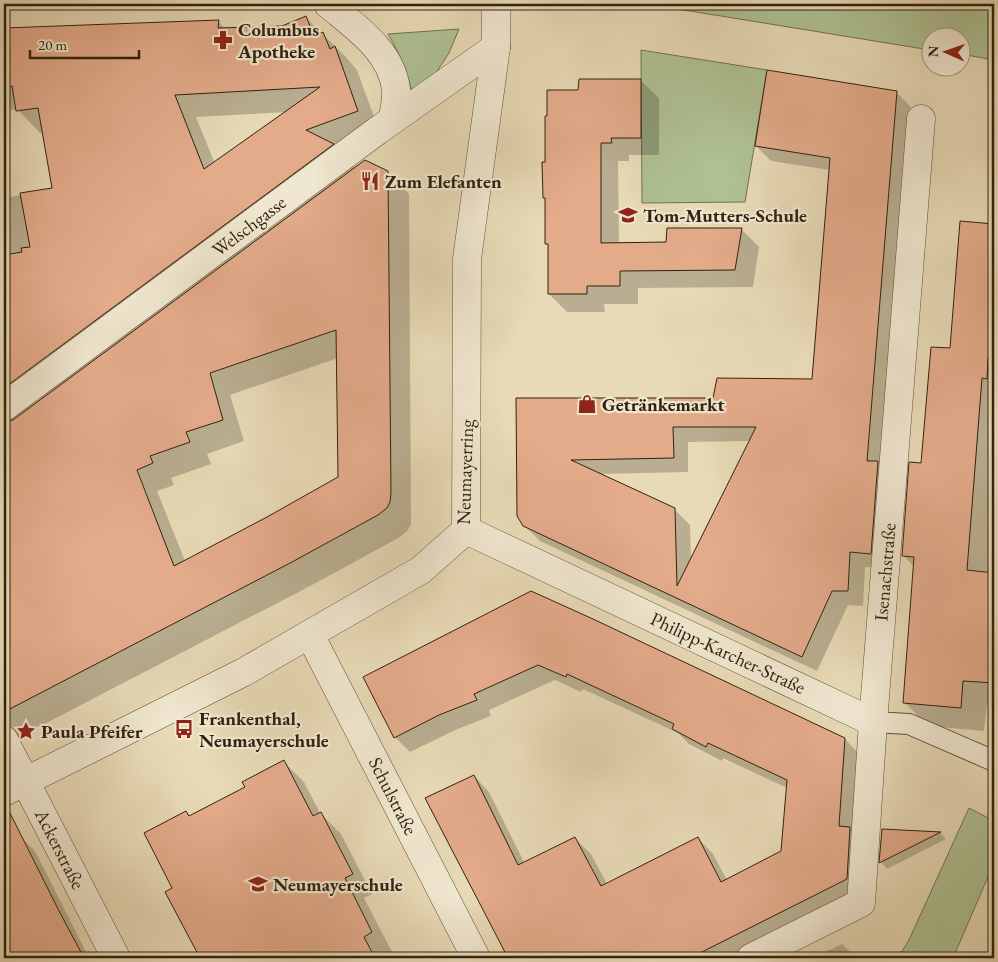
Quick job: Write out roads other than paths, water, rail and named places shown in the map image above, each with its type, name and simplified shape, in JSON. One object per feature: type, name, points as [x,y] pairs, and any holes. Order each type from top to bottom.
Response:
[{"type":"street","points":[[328,4],[375,45],[391,68],[396,90],[393,120]]},
{"type":"street","name":"Neumayerring","points":[[14,787],[244,672],[310,635],[421,570],[466,530],[467,259],[496,47],[496,4]]},
{"type":"street","name":"Welschgasse","points":[[4,407],[393,120],[496,47]]},
{"type":"street","name":"Isenachstraße","points":[[751,958],[861,902],[873,722],[921,119]]},
{"type":"street","name":"Philipp-Karcher-Straße","points":[[466,530],[873,722]]},
{"type":"street","name":"Schulstraße","points":[[310,635],[476,958]]},
{"type":"street","name":"Ackerstraße","points":[[4,741],[14,787],[116,958]]},
{"type":"lane","name":"Philipp-Karcher-Straße","points":[[873,722],[909,724],[994,761]]},
{"type":"place","name":"Columbus Apotheke","points":[[223,40]]},
{"type":"place","name":"Zum Elefanten","points":[[370,181]]},
{"type":"place","name":"Tom-Mutters-Schule","points":[[628,215]]},
{"type":"place","name":"Getränkemarkt","points":[[587,404]]},
{"type":"place","name":"Frankenthal, Neumayerschule","points":[[184,729]]},
{"type":"place","name":"Paula Pfeifer","points":[[26,731]]},
{"type":"place","name":"Neumayerschule","points":[[258,884]]}]
